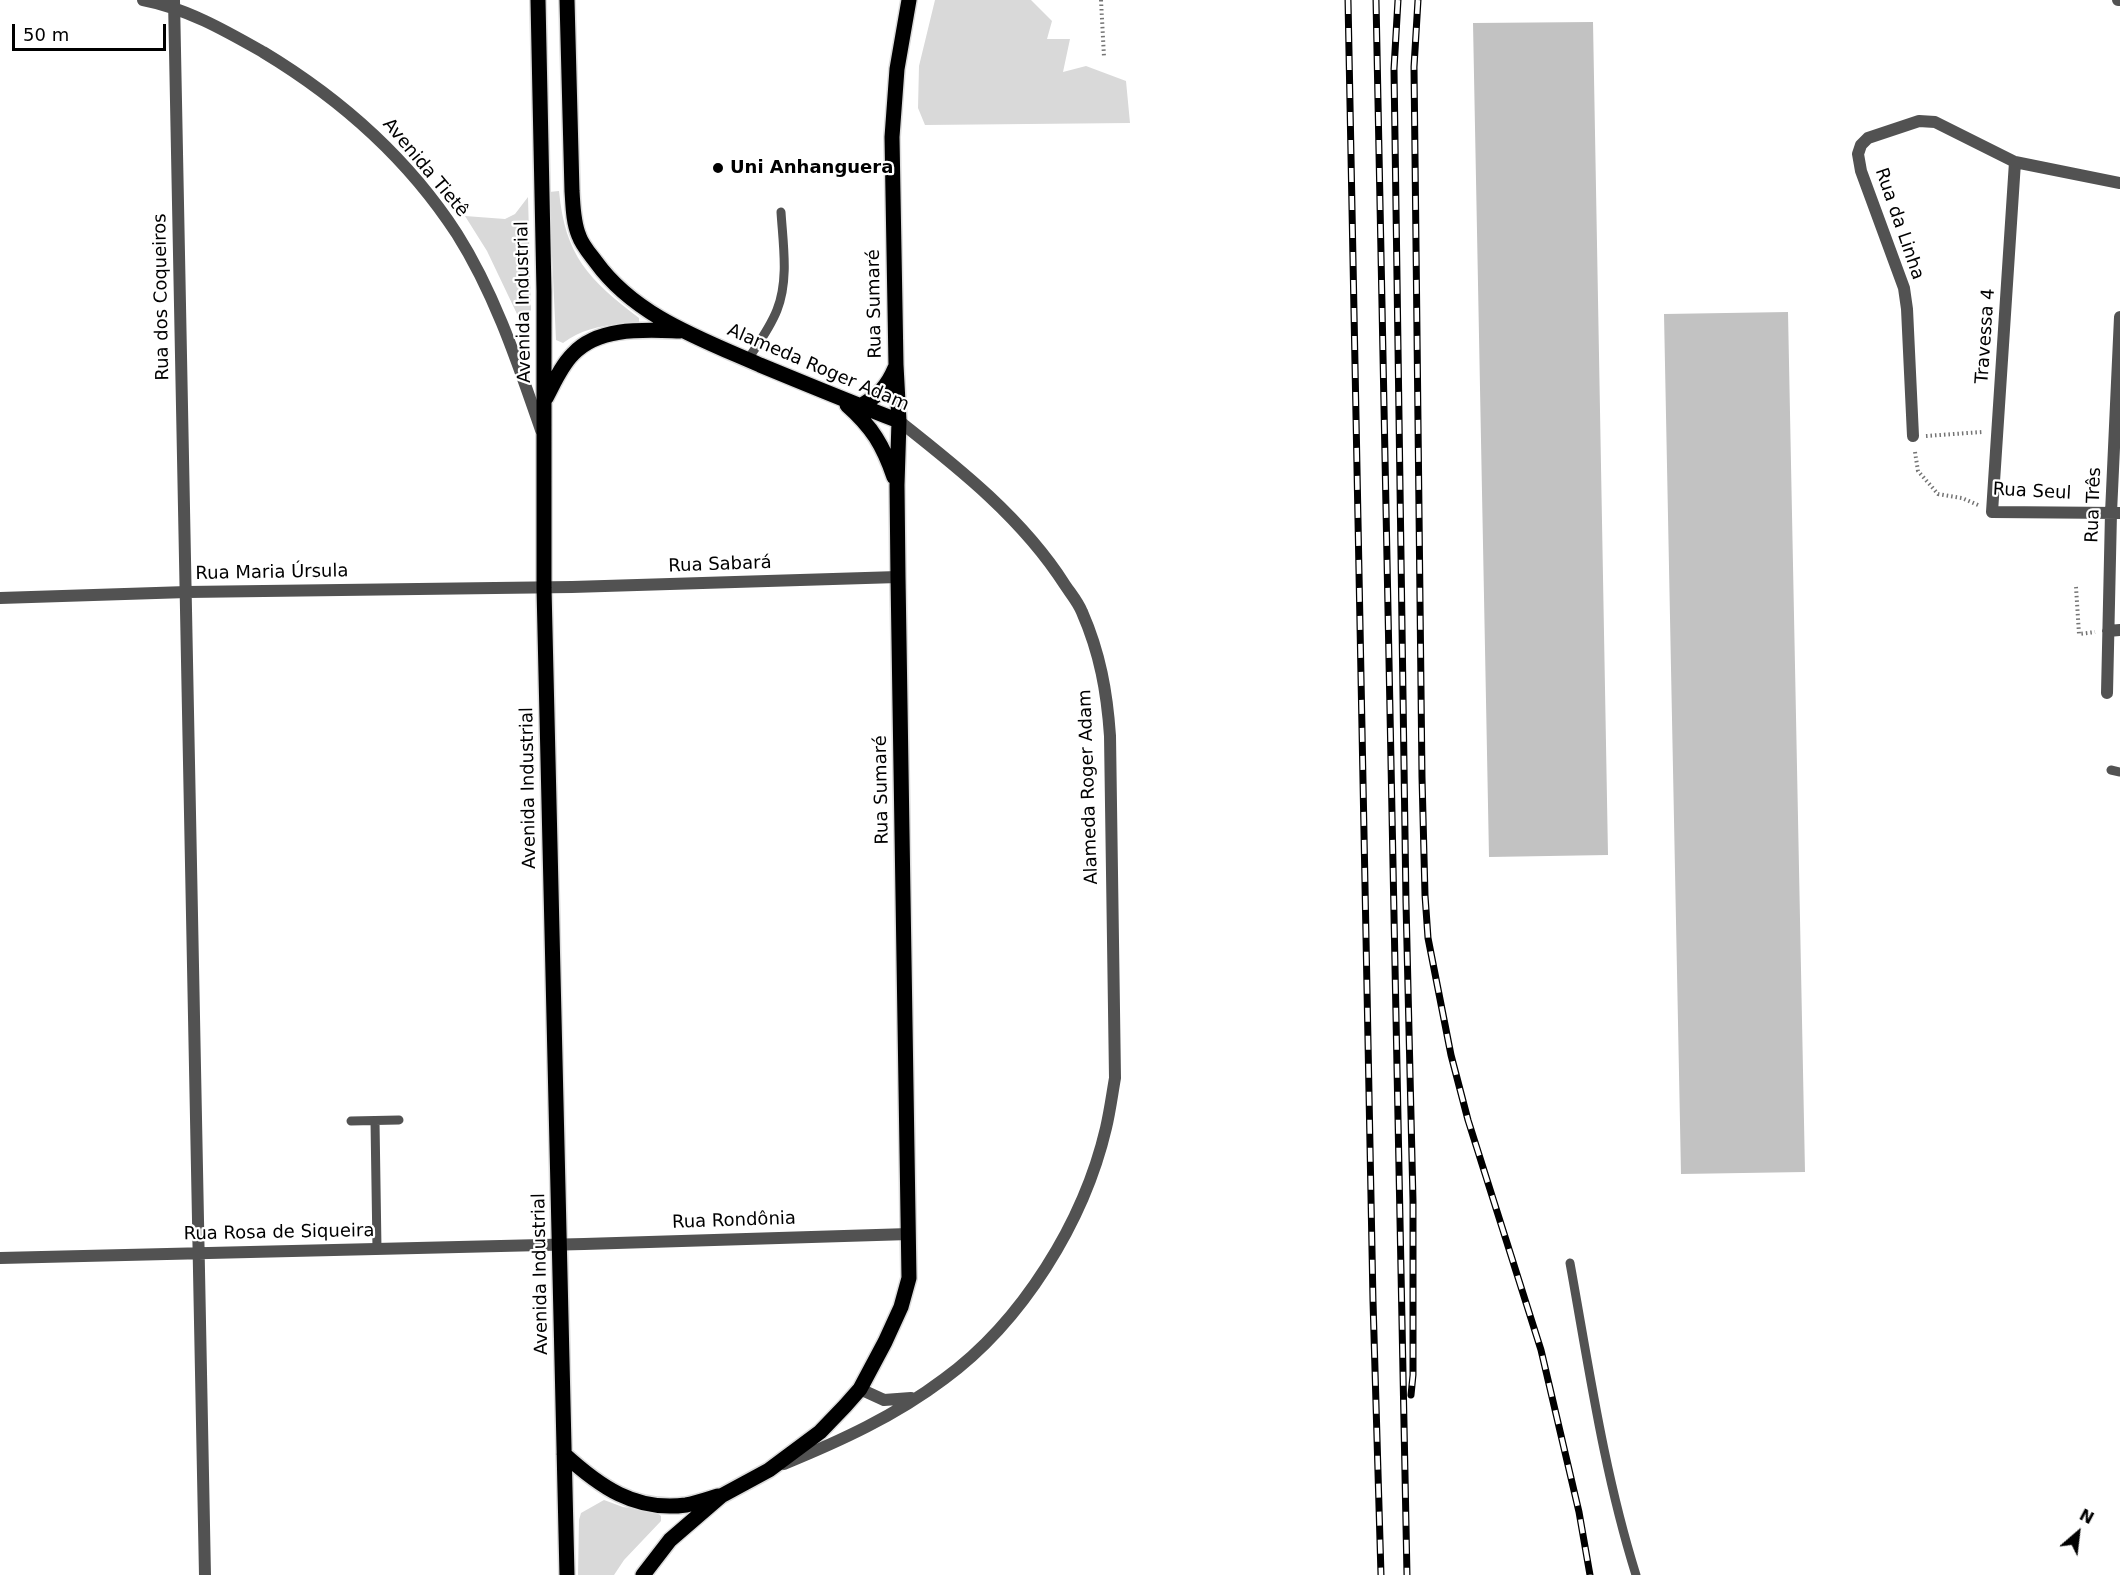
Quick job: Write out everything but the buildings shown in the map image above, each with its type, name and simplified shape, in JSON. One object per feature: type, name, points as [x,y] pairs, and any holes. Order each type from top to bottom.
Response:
[{"type":"main road","name":"Avenida Industrial","points":[[538,0],[544,291],[544,588],[567,1575]]},
{"type":"main road","name":"Alameda Roger Adam","points":[[567,0],[572,191],[579,236],[603,272],[621,291],[683,331],[840,399],[900,421]]},
{"type":"main road","name":"Rua Sumaré","points":[[643,1575],[670,1540],[721,1496],[769,1470],[820,1432],[860,1389],[885,1342],[904,1298],[910,1266],[898,577],[897,485],[900,421],[896,365],[892,137],[897,69],[908,2]]},
{"type":"main road","name":"Alameda Roger Adam","points":[[544,400],[573,353],[587,342],[621,333],[649,330],[683,331]]},
{"type":"main road","points":[[860,406],[880,394],[886,387],[896,365]]},
{"type":"main road","points":[[840,399],[873,432],[885,452],[897,485]]},
{"type":"main road","name":"Rua Sumaré","points":[[564,1454],[604,1487],[627,1499],[653,1505],[686,1505],[721,1496]]},
{"type":"street","name":"Avenida Tietê","points":[[143,0],[174,4],[247,43],[326,93],[378,136],[430,198],[457,235],[493,306],[544,438]]},
{"type":"street","name":"Rua dos Coqueiros","points":[[174,4],[205,1575]]},
{"type":"street","name":"Rua da Linha","points":[[1913,436],[1904,288],[1861,171],[1858,154],[1861,145],[1868,138],[1919,121],[1935,122],[2016,162],[2120,183]]},
{"type":"street","name":"Travessa 4","points":[[1992,512],[2016,162]]},
{"type":"street","name":"Rua Três","points":[[2107,693],[2114,631],[2120,317]]},
{"type":"street","name":"Alameda Roger Adam","points":[[769,1470],[853,1434],[918,1397],[945,1379],[969,1358],[1018,1307],[1051,1259],[1077,1211],[1106,1129],[1115,1078],[1110,748],[1108,697],[1099,656],[1081,610],[1049,560],[998,505],[959,468],[900,421]]},
{"type":"street","name":"Rua Seul","points":[[1992,512],[2115,513]]},
{"type":"street","name":"Rua Sabará","points":[[544,588],[898,577]]},
{"type":"street","name":"Rua Maria Úrsula","points":[[0,598],[187,592],[544,588]]},
{"type":"street","name":"Rua Rondônia","points":[[559,1245],[909,1234]]},
{"type":"street","name":"Rua Rosa de Siqueira","points":[[0,1258],[559,1245]]},
{"type":"street","name":"Alameda Roger Adam","points":[[860,1389],[884,1400],[918,1397]]},
{"type":"lane","points":[[748,359],[778,309],[783,286],[784,261],[781,212]]},
{"type":"lane","points":[[351,1121],[399,1120]]},
{"type":"lane","points":[[375,1121],[377,1249]]},
{"type":"lane","points":[[1570,1263],[1602,1444],[1619,1520],[1636,1575]]},
{"type":"path","points":[[1101,0],[1104,57]]},
{"type":"path","points":[[1913,436],[1997,431]]},
{"type":"path","name":"Rua Seul","points":[[1913,436],[1918,471],[1938,494],[1962,498],[1992,512]]},
{"type":"path","points":[[2076,587],[2079,634],[2114,631]]},
{"type":"shaded area","points":[[935,0],[1031,0],[1052,21],[1047,39],[1070,39],[1063,72],[1086,66],[1126,81],[1130,123],[925,125],[918,108],[919,66]]},
{"type":"shaded area","points":[[559,191],[567,233],[582,265],[606,291],[639,318],[639,322],[597,327],[563,343],[556,340],[549,192]]},
{"type":"shaded area","points":[[528,197],[531,310],[524,320],[517,314],[487,251],[465,216],[505,219],[515,214]]},
{"type":"shaded area","points":[[604,1500],[623,1507],[656,1512],[661,1516],[661,1521],[624,1560],[614,1575],[578,1575],[581,1513]]},
{"type":"railway","points":[[1348,0],[1373,1301],[1381,1575]]},
{"type":"railway","points":[[1376,0],[1407,1575]]},
{"type":"railway","points":[[1398,0],[1394,69],[1406,903],[1413,1201],[1411,1395]]},
{"type":"railway","points":[[1418,0],[1414,67],[1422,777],[1428,938],[1451,1055],[1468,1120],[1541,1350],[1579,1512],[1590,1575]]},
{"type":"place","name":"Uni Anhanguera","points":[[718,168]]}]
